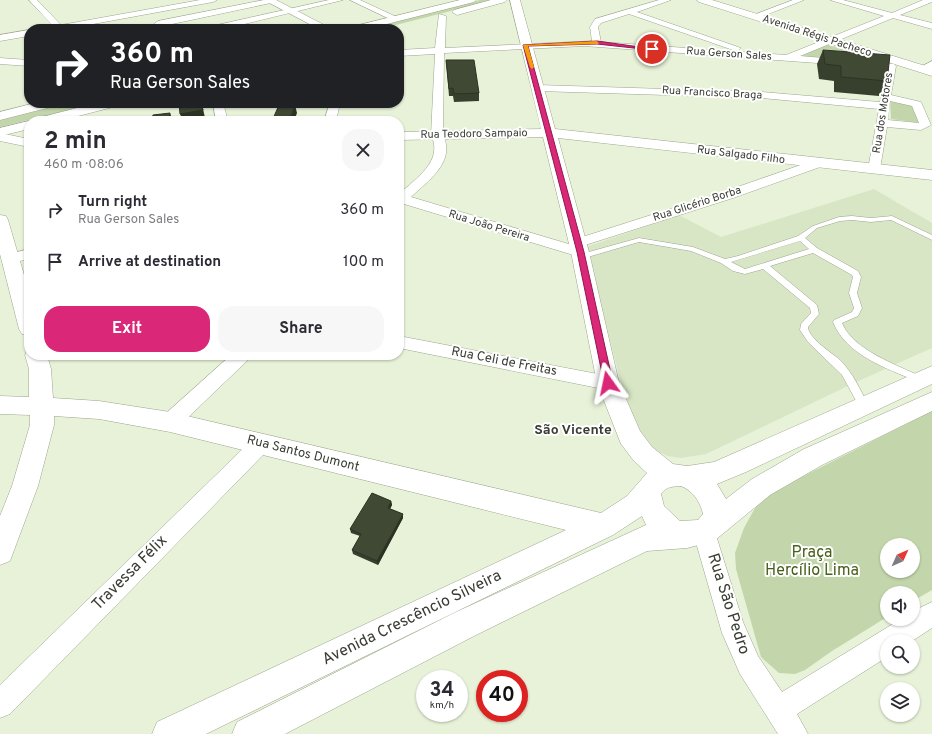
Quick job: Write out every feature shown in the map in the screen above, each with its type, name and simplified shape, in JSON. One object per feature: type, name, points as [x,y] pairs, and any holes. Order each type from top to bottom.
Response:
[{"type":"main road","points":[[376,24],[469,0]]},
{"type":"main road","points":[[404,26],[502,0]]},
{"type":"main road","points":[[515,0],[525,45],[538,88],[580,251],[608,383],[630,437],[667,481],[702,486],[714,499],[717,509],[716,519],[700,531]]},
{"type":"main road","name":"Avenida Régis Pacheco","points":[[702,0],[829,40],[894,64],[929,68]]},
{"type":"main road","points":[[270,1],[317,24]]},
{"type":"main road","points":[[0,116],[31,108]]},
{"type":"main road","points":[[72,114],[81,108]]},
{"type":"main road","points":[[64,116],[94,108]]},
{"type":"main road","points":[[0,132],[24,126]]},
{"type":"main road","name":"Rua Teodoro Sampaio","points":[[404,136],[550,133]]},
{"type":"main road","name":"Rua Salgado Filho","points":[[550,133],[816,164],[932,175]]},
{"type":"main road","points":[[4,141],[24,143]]},
{"type":"main road","points":[[0,220],[20,256],[24,288]]},
{"type":"main road","points":[[0,551],[25,486],[42,425],[40,360]]},
{"type":"main road","points":[[926,377],[730,467],[715,473],[667,481],[648,502],[652,513],[660,523],[671,530],[700,531],[761,487],[813,457],[932,401]]},
{"type":"main road","name":"Rua Santos Dumont","points":[[0,405],[99,410],[170,422],[603,526]]},
{"type":"main road","name":"Avenida Crescêncio Silveira","points":[[169,734],[603,526],[629,510],[667,481]]},
{"type":"main road","name":"Avenida Crescêncio Silveira","points":[[249,734],[472,621],[644,538],[700,531]]},
{"type":"street","points":[[33,0],[53,24]]},
{"type":"street","points":[[79,24],[142,10],[213,0]]},
{"type":"street","points":[[234,24],[339,0]]},
{"type":"street","points":[[354,0],[397,19]]},
{"type":"street","points":[[597,43],[595,23],[628,11],[667,0]]},
{"type":"street","points":[[754,16],[800,0]]},
{"type":"street","points":[[834,0],[932,26]]},
{"type":"street","points":[[786,58],[930,0]]},
{"type":"street","points":[[174,24],[270,1]]},
{"type":"street","points":[[142,10],[158,24]]},
{"type":"street","points":[[628,11],[760,56]]},
{"type":"street","points":[[404,195],[437,164],[441,149],[437,135],[439,51],[442,16]]},
{"type":"street","points":[[0,38],[24,34]]},
{"type":"street","name":"Rua Gerson Sales","points":[[404,54],[525,45],[597,43],[636,48],[894,64]]},
{"type":"street","points":[[0,61],[24,63]]},
{"type":"street","name":"Rua dos Motores","points":[[874,170],[885,101],[894,64]]},
{"type":"street","name":"Rua Francisco Braga","points":[[538,88],[762,95],[917,104],[925,125],[921,127],[882,123]]},
{"type":"street","name":"Rua Glicério Borba","points":[[580,251],[728,195],[816,164]]},
{"type":"street","name":"Rua João Pereira","points":[[404,200],[580,251]]},
{"type":"street","name":"Rua Celi de Freitas","points":[[404,343],[608,383]]},
{"type":"street","points":[[170,422],[237,360]]},
{"type":"street","name":"Travessa Félix","points":[[0,704],[261,444]]},
{"type":"street","name":"Rua São Pedro","points":[[700,531],[731,624],[749,665],[794,734]]},
{"type":"street","points":[[901,634],[932,614]]},
{"type":"street","points":[[778,710],[880,647]]},
{"type":"lane","points":[[724,261],[739,258],[801,238],[815,227],[839,219],[852,218],[871,220],[892,218],[932,238]]},
{"type":"lane","points":[[801,238],[814,250],[849,268],[857,277],[853,293],[858,308],[855,314],[837,322],[841,333],[865,353],[926,377]]},
{"type":"lane","points":[[580,251],[646,240],[667,246],[693,249],[724,261],[740,272],[745,272],[814,250]]},
{"type":"lane","points":[[765,266],[814,307],[815,314],[804,326],[804,330],[809,339],[838,364],[854,383],[863,406]]},
{"type":"shaded area","points":[[874,189],[932,223],[932,348],[854,383],[706,454],[681,458],[668,456],[655,451],[630,418],[586,247],[679,215],[721,237]]},
{"type":"green space","points":[[480,0],[494,0],[400,24],[385,24]]},
{"type":"green space","points":[[826,44],[869,57],[874,62],[802,56]]},
{"type":"green space","points":[[890,100],[911,104],[920,123],[891,119]]},
{"type":"green space","points":[[49,108],[74,108],[44,116],[24,116],[24,121],[0,127],[0,120]]},
{"type":"green space","name":"Praça Hercílio Lima","points":[[932,411],[932,590],[920,597],[920,586],[880,586],[880,621],[832,651],[805,670],[795,674],[779,673],[761,657],[736,569],[735,553],[744,528],[755,508],[770,493]]},
{"type":"building","points":[[823,50],[890,55],[887,81],[841,77],[841,66],[825,64]]},
{"type":"building","points":[[446,60],[474,60],[479,93],[454,94],[453,88],[449,89]]},
{"type":"building","points":[[179,108],[202,108],[203,110],[180,114]]},
{"type":"building","points":[[278,108],[294,108],[291,116],[274,116]]},
{"type":"building","points":[[170,113],[169,116],[153,115]]},
{"type":"building","points":[[372,493],[391,501],[388,508],[403,514],[377,561],[352,550],[361,534],[350,529]]},
{"type":"slow traffic","points":[[532,67],[525,45],[584,42],[597,43]]},
{"type":"district","name":"São Vicente","points":[[573,430]]},
{"type":"route","points":[[608,383],[580,252],[550,133],[525,45],[584,42],[652,49]]}]
